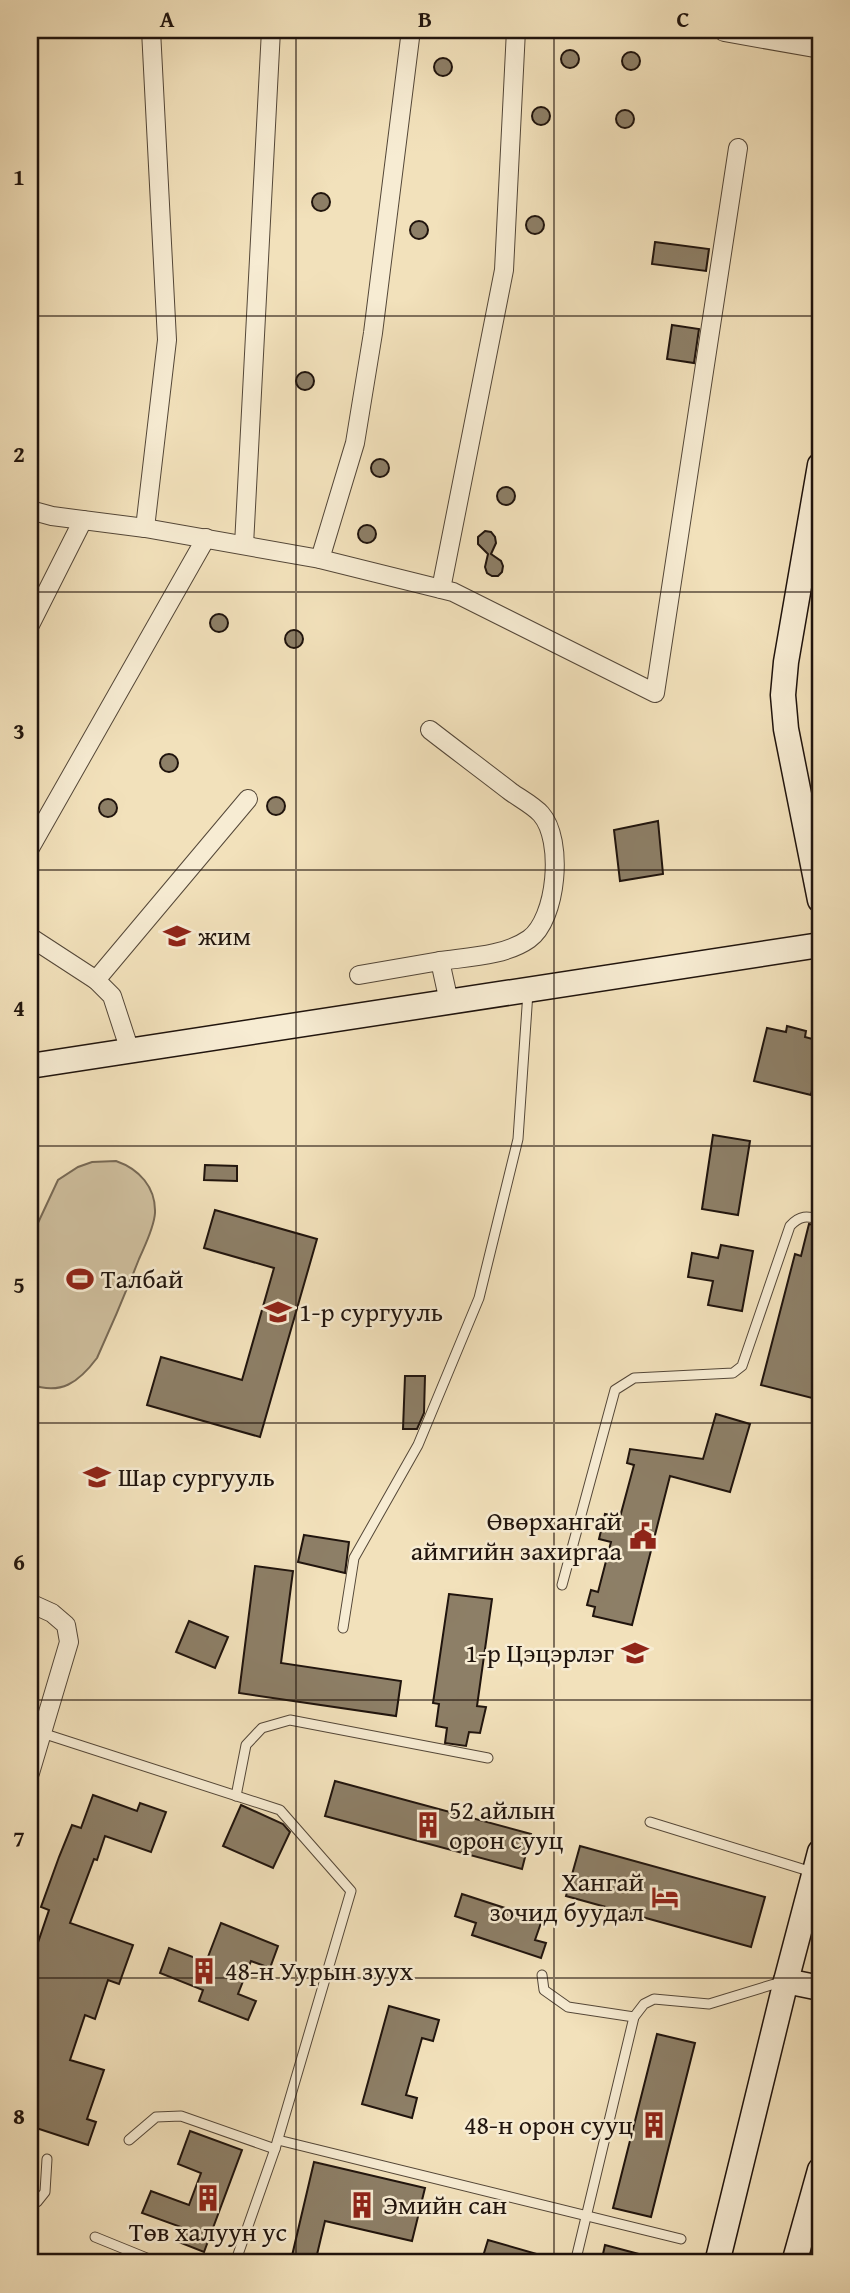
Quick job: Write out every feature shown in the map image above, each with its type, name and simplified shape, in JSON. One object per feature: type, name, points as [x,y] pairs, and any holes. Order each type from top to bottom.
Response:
[{"type":"street","points":[[145,528],[167,340],[151,30]]},
{"type":"street","points":[[244,545],[271,30]]},
{"type":"street","points":[[320,558],[357,429],[373,332],[411,30]]},
{"type":"street","points":[[441,589],[504,270],[516,30]]},
{"type":"street","points":[[724,32],[820,49]]},
{"type":"street","points":[[30,510],[52,516],[145,528],[320,558],[453,592],[655,694],[738,148]]},
{"type":"street","points":[[820,465],[786,662],[783,695],[786,729],[820,900]]},
{"type":"street","points":[[30,625],[83,520]]},
{"type":"street","points":[[30,848],[206,538]]},
{"type":"street","points":[[359,975],[498,952],[528,940],[544,920],[555,880],[555,862],[552,840],[542,815],[430,730]]},
{"type":"street","points":[[96,980],[248,799]]},
{"type":"street","points":[[30,937],[96,980],[112,996],[130,1051]]},
{"type":"street","points":[[30,1066],[820,945]]},
{"type":"street","points":[[440,961],[449,1002]]},
{"type":"street","points":[[30,1603],[52,1613],[66,1625],[69,1642],[30,1773]]},
{"type":"street","points":[[718,2263],[786,1981],[818,1862]]},
{"type":"street","points":[[786,1981],[820,1988]]},
{"type":"street","points":[[794,2263],[820,2169]]},
{"type":"lane","points":[[343,1628],[354,1558],[418,1445],[479,1298],[518,1139],[529,990]]},
{"type":"lane","points":[[562,1585],[615,1390],[634,1378],[733,1373],[742,1366],[790,1226],[798,1218],[807,1216],[820,1219]]},
{"type":"lane","points":[[236,1796],[246,1745],[262,1728],[290,1720],[488,1758]]},
{"type":"lane","points":[[42,1733],[280,1810],[351,1891],[277,2145],[235,2263]]},
{"type":"lane","points":[[650,1822],[818,1862]]},
{"type":"lane","points":[[542,1975],[544,1990],[568,2007],[634,2017]]},
{"type":"lane","points":[[575,2263],[634,2017],[643,2004],[654,2000],[709,2004],[786,1981]]},
{"type":"lane","points":[[129,2140],[156,2117],[181,2116],[277,2145],[681,2239]]},
{"type":"lane","points":[[30,2203],[37,2202],[45,2192],[47,2159]]},
{"type":"lane","points":[[95,2236],[159,2263]]},
{"type":"shaded area","name":"Талбай","points":[[116,1161],[139,1174],[153,1195],[155,1213],[149,1236],[97,1358],[83,1374],[68,1384],[51,1388],[30,1384],[30,1240],[58,1180],[78,1167],[92,1162]]},
{"type":"building","points":[[570,50],[578,55],[579,59],[574,67],[570,68],[562,63],[561,59],[566,51]]},
{"type":"building","points":[[631,52],[638,54],[638,68],[631,70],[624,68],[622,61],[624,54]]},
{"type":"building","points":[[443,58],[451,63],[452,67],[447,75],[443,76],[435,71],[434,67],[439,59]]},
{"type":"building","points":[[537,107],[545,107],[550,116],[548,123],[537,125],[532,120],[532,112]]},
{"type":"building","points":[[625,110],[632,112],[632,126],[625,128],[618,126],[616,119],[618,112]]},
{"type":"building","points":[[321,193],[329,198],[330,202],[325,210],[321,211],[313,206],[312,202],[317,194]]},
{"type":"building","points":[[535,216],[543,221],[544,225],[539,233],[535,234],[527,229],[526,225],[531,217]]},
{"type":"building","points":[[419,221],[427,226],[428,230],[423,238],[419,239],[411,234],[410,230],[415,222]]},
{"type":"building","points":[[655,242],[709,249],[706,271],[652,264]]},
{"type":"building","points":[[672,325],[699,329],[694,363],[667,359]]},
{"type":"building","points":[[305,372],[312,374],[312,388],[305,390],[298,388],[296,381],[298,374]]},
{"type":"building","points":[[380,459],[388,464],[389,468],[384,476],[380,477],[372,472],[371,468],[376,460]]},
{"type":"building","points":[[502,487],[510,487],[515,496],[513,503],[502,505],[497,500],[497,492]]},
{"type":"building","points":[[367,525],[374,527],[374,541],[367,543],[360,541],[358,534],[360,527]]},
{"type":"building","points":[[485,531],[491,532],[495,537],[496,543],[491,554],[501,561],[503,566],[498,576],[487,573],[485,567],[488,554],[478,544],[478,537]]},
{"type":"building","points":[[219,614],[227,619],[228,623],[223,631],[219,632],[211,627],[210,623],[215,615]]},
{"type":"building","points":[[294,630],[302,635],[303,639],[298,647],[294,648],[286,643],[285,639],[290,631]]},
{"type":"building","points":[[169,754],[177,759],[178,763],[173,771],[169,772],[161,767],[160,763],[165,755]]},
{"type":"building","points":[[272,797],[280,797],[285,806],[283,813],[272,815],[267,810],[267,802]]},
{"type":"building","points":[[104,799],[112,799],[117,808],[115,815],[104,817],[99,812],[99,804]]},
{"type":"building","points":[[658,821],[663,874],[620,881],[614,830]]},
{"type":"building","points":[[787,1026],[806,1031],[805,1037],[820,1041],[820,1057],[811,1095],[754,1081],[767,1028],[786,1032]]},
{"type":"building","points":[[713,1135],[750,1141],[738,1215],[702,1209]]},
{"type":"building","points":[[205,1165],[237,1166],[237,1181],[204,1180]]},
{"type":"building","name":"1-р сургууль","points":[[215,1210],[317,1239],[260,1437],[147,1405],[161,1357],[242,1380],[274,1268],[204,1248]]},
{"type":"building","points":[[809,1224],[820,1226],[820,1400],[761,1385],[795,1254],[801,1256]]},
{"type":"building","points":[[721,1245],[753,1251],[742,1311],[708,1305],[713,1281],[688,1277],[692,1253],[718,1258]]},
{"type":"building","points":[[405,1376],[425,1376],[424,1413],[417,1429],[403,1429]]},
{"type":"building","name":"Өвөрхангай аймгийн захиргаа","points":[[716,1414],[750,1424],[730,1492],[670,1476],[632,1625],[593,1616],[595,1607],[587,1605],[591,1590],[598,1592],[611,1542],[599,1539],[605,1514],[620,1517],[634,1465],[627,1463],[630,1449],[703,1459]]},
{"type":"building","points":[[304,1535],[349,1542],[345,1573],[298,1562]]},
{"type":"building","points":[[255,1566],[293,1571],[281,1663],[401,1681],[396,1716],[239,1693]]},
{"type":"building","points":[[449,1594],[492,1599],[477,1706],[486,1707],[480,1733],[469,1732],[466,1746],[445,1743],[447,1728],[436,1726],[439,1704],[433,1703]]},
{"type":"building","points":[[189,1621],[228,1637],[215,1668],[176,1652]]},
{"type":"building","name":"52 айлын орон сууц","points":[[335,1781],[531,1834],[522,1869],[325,1816]]},
{"type":"building","points":[[93,1795],[137,1811],[140,1803],[166,1812],[151,1852],[105,1836],[70,1923],[133,1945],[119,1984],[108,1980],[95,2019],[85,2015],[70,2060],[104,2070],[87,2119],[96,2122],[88,2145],[30,2126],[30,1966],[49,1910],[41,1907],[59,1857],[72,1825],[81,1828]]},
{"type":"building","points":[[241,1805],[283,1824],[290,1832],[273,1868],[223,1846]]},
{"type":"building","name":"Хангай зочид буудал","points":[[580,1846],[765,1897],[751,1947],[566,1896]]},
{"type":"building","points":[[462,1894],[542,1920],[535,1940],[546,1943],[541,1958],[472,1935],[476,1923],[455,1916]]},
{"type":"building","name":"48-н Уурын зуух","points":[[221,1923],[278,1946],[270,1968],[251,1961],[238,1994],[256,2001],[248,2020],[199,2001],[203,1990],[160,1973],[169,1948],[206,1962]]},
{"type":"building","points":[[389,2006],[439,2020],[433,2041],[422,2038],[406,2095],[417,2098],[412,2118],[362,2104]]},
{"type":"building","name":"48-н орон сууц","points":[[657,2034],[695,2043],[651,2217],[613,2208]]},
{"type":"building","name":"Төв халуун ус","points":[[190,2131],[242,2150],[204,2252],[176,2241],[181,2227],[142,2213],[151,2191],[189,2205],[201,2173],[178,2164]]},
{"type":"building","name":"Эмийн сан","points":[[314,2162],[425,2188],[412,2241],[325,2221],[315,2263],[291,2260]]},
{"type":"building","points":[[488,2240],[554,2259],[553,2263],[481,2263]]},
{"type":"building","points":[[605,2245],[654,2258],[653,2263],[601,2263]]},
{"type":"place","name":"жим","points":[[177,936]]},
{"type":"place","name":"Талбай","points":[[80,1279]]},
{"type":"place","name":"1-р сургууль","points":[[278,1312]]},
{"type":"place","name":"Шар сургууль","points":[[97,1477]]},
{"type":"place","name":"Өвөрхангай аймгийн захиргаа","points":[[643,1536]]},
{"type":"place","name":"1-р Цэцэрлэг","points":[[635,1653]]},
{"type":"place","name":"52 айлын орон сууц","points":[[428,1825]]},
{"type":"place","name":"Хангай зочид буудал","points":[[665,1897]]},
{"type":"place","name":"48-н Уурын зуух","points":[[204,1971]]},
{"type":"place","name":"48-н орон сууц","points":[[654,2125]]},
{"type":"place","name":"Төв халуун ус","points":[[208,2198]]},
{"type":"place","name":"Эмийн сан","points":[[362,2205]]}]
